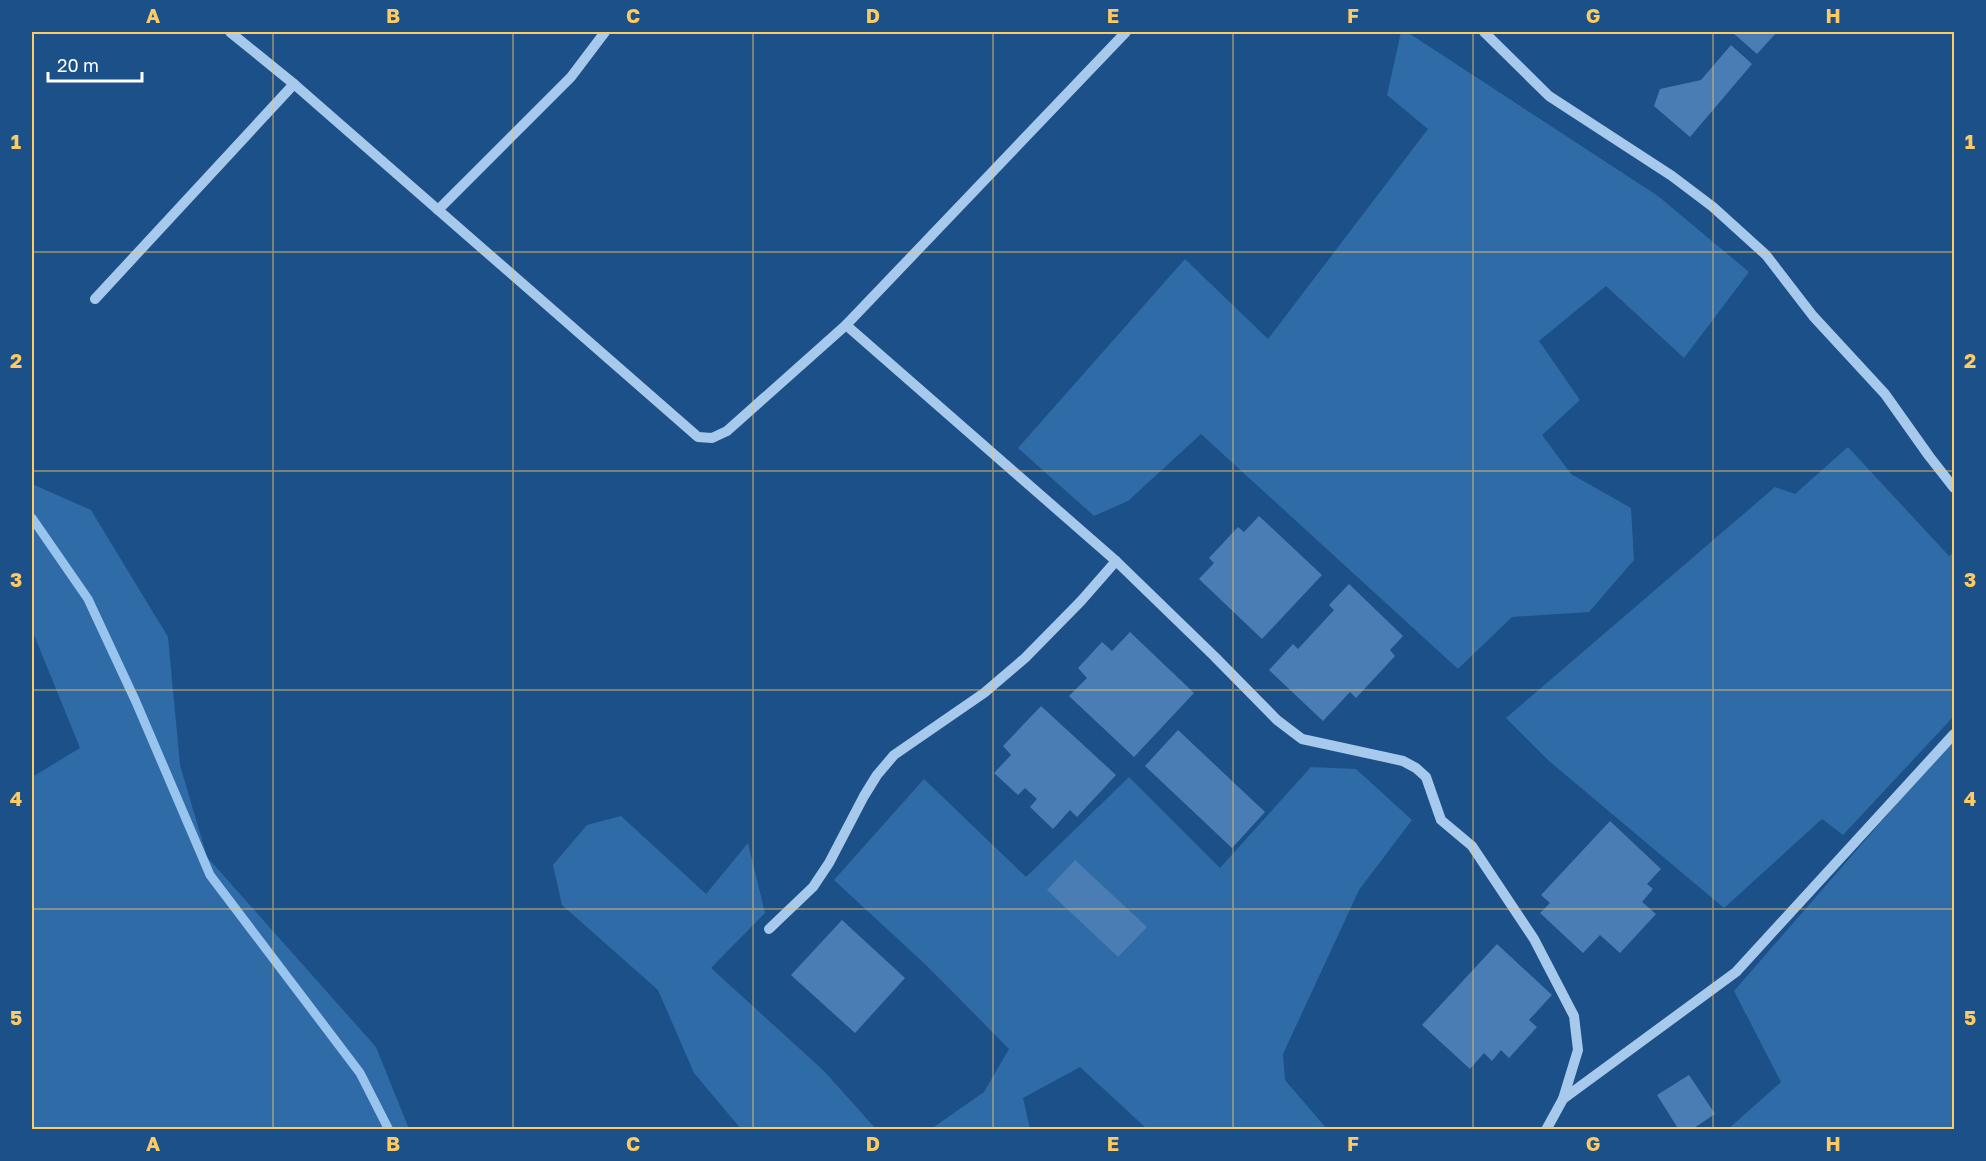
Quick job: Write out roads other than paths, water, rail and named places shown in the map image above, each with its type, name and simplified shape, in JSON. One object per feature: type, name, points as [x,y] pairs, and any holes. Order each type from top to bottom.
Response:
[{"type":"street","points":[[230,32],[294,84],[698,436],[712,438],[727,431],[846,325],[1126,32]]},
{"type":"street","points":[[438,210],[571,77],[605,32]]},
{"type":"street","points":[[1484,32],[1549,96],[1672,176],[1713,207],[1766,255],[1813,316],[1885,394],[1954,488]]},
{"type":"street","points":[[95,299],[294,84]]},
{"type":"street","points":[[846,325],[1116,561],[1277,720],[1302,739],[1403,761],[1426,777],[1441,820],[1472,846],[1534,939],[1574,1016],[1578,1050],[1563,1099],[1546,1130]]},
{"type":"street","points":[[769,929],[813,887],[829,863],[864,796],[894,754],[984,693],[1024,658],[1081,601],[1116,561]]},
{"type":"street","points":[[1563,1099],[1737,972],[1954,734]]},
{"type":"waterway","points":[[32,518],[88,599],[136,702],[210,875],[360,1073],[389,1130]]}]
